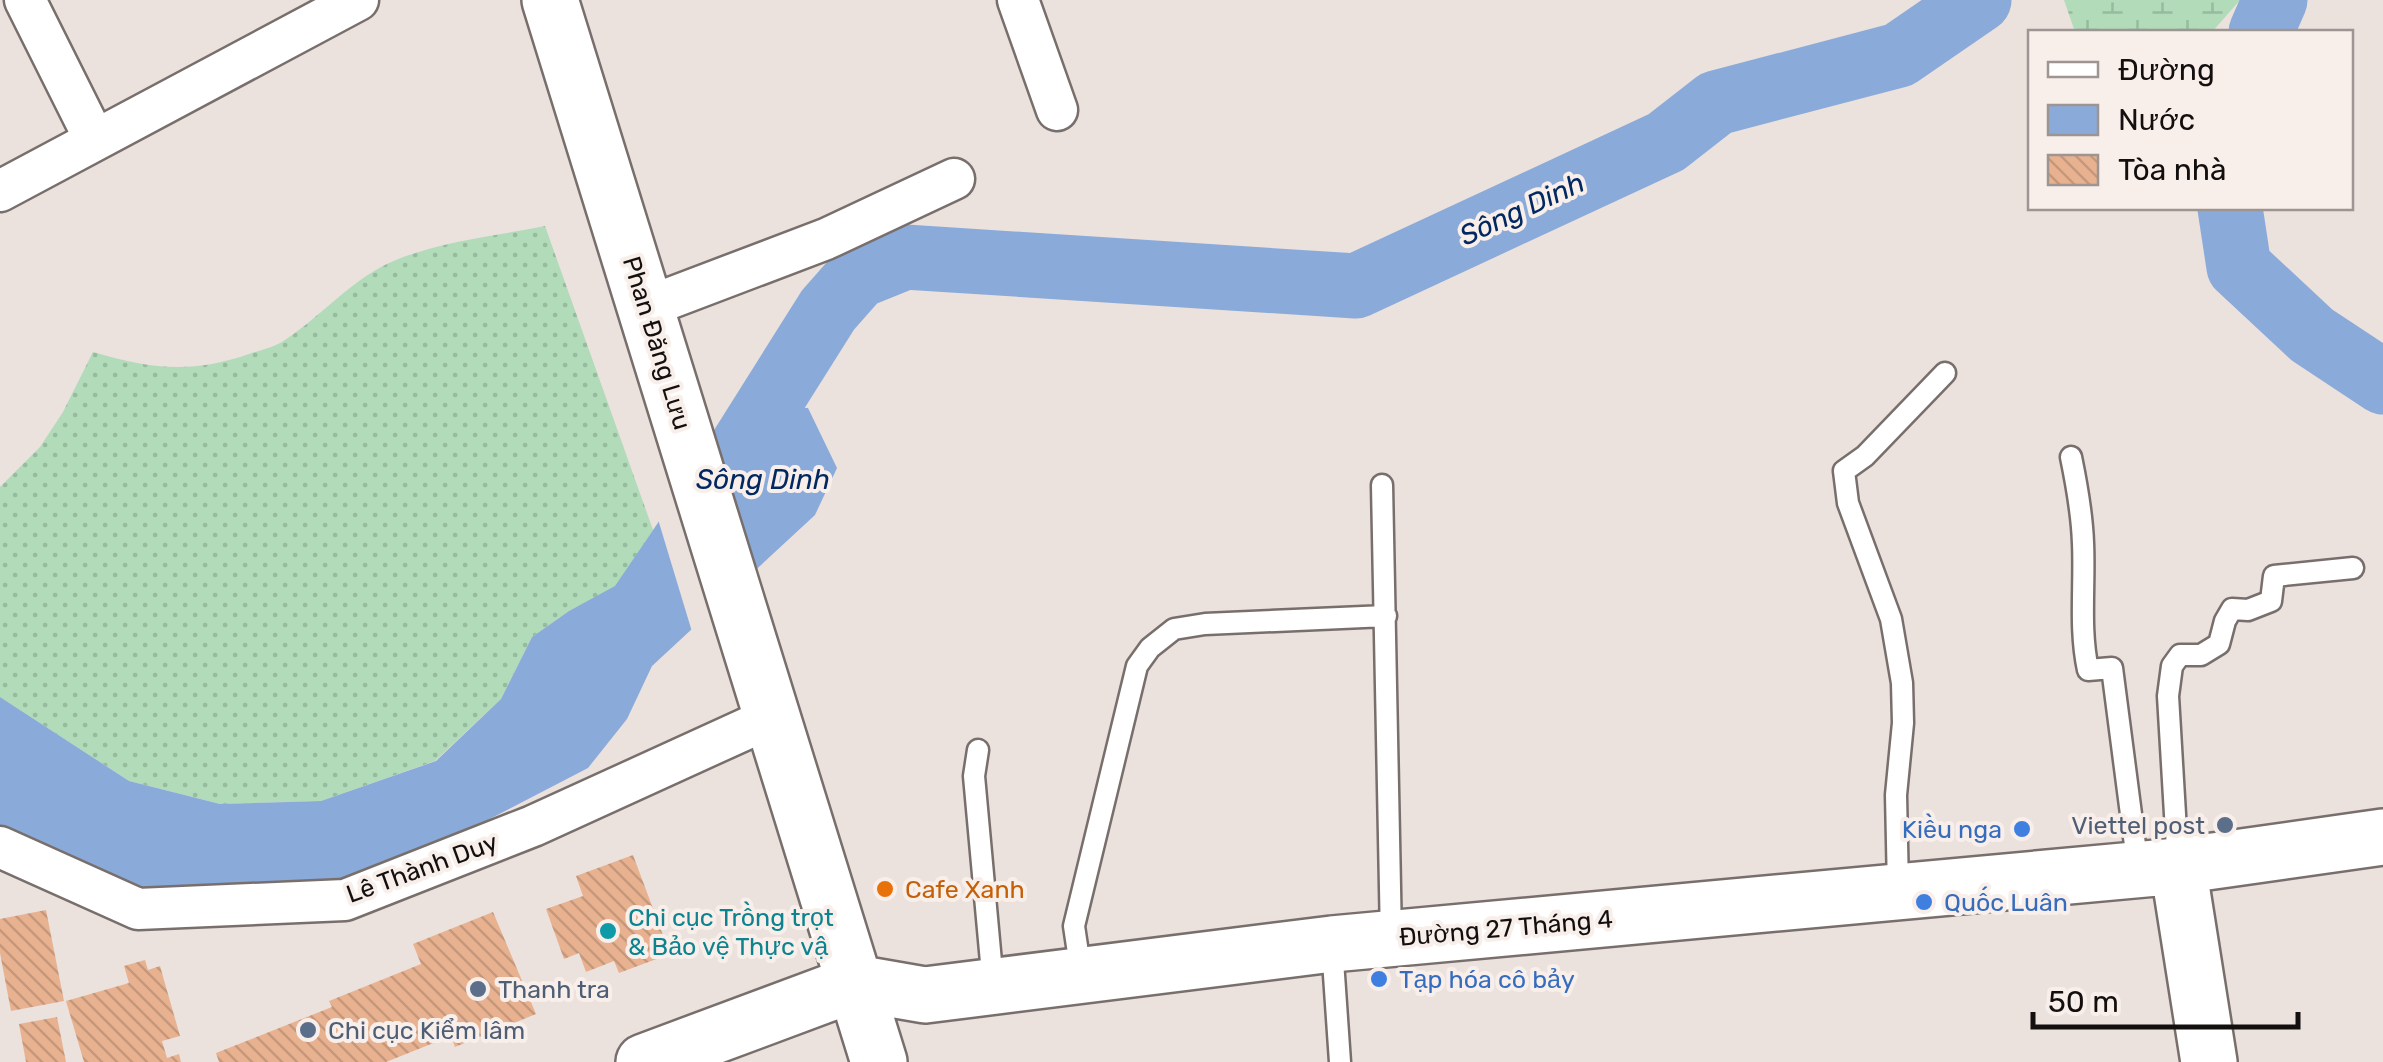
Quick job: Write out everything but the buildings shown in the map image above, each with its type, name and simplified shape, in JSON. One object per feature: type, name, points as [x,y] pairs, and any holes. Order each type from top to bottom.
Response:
[{"type":"street","points":[[24,0],[95,140]]},
{"type":"street","points":[[0,191],[358,0]]},
{"type":"street","name":"Phan Đăng Lưu","points":[[550,0],[880,1062]]},
{"type":"street","points":[[1018,0],[1057,110]]},
{"type":"street","points":[[648,312],[826,239],[954,179]]},
{"type":"street","name":"Lê Thành Duy","points":[[0,847],[138,909],[345,900],[776,731]]},
{"type":"street","name":"Đường 27 Tháng 4","points":[[856,983],[926,995],[1332,944],[2158,868],[2383,836]]},
{"type":"street","points":[[2158,868],[2208,1062]]},
{"type":"street","points":[[644,1062],[856,983]]},
{"type":"lane","points":[[1898,892],[1896,795],[1903,723],[1902,683],[1892,619],[1848,503],[1844,471],[1865,456],[1944,373]]},
{"type":"lane","points":[[2071,457],[2080,497],[2082,641],[2088,670],[2112,668],[2158,868]]},
{"type":"lane","points":[[1382,485],[1391,938]]},
{"type":"lane","points":[[2158,868],[2172,666],[2180,656],[2201,655],[2220,644],[2232,610],[2248,610],[2271,601],[2274,576],[2352,568]]},
{"type":"lane","points":[[1082,975],[1074,926],[1137,666],[1150,648],[1174,629],[1205,624],[1386,616]]},
{"type":"lane","points":[[978,750],[974,776],[993,986]]},
{"type":"lane","points":[[1332,944],[1340,1062]]},
{"type":"green space","points":[[2064,0],[2240,0],[2214,30],[2074,30]]},
{"type":"green space","points":[[545,226],[653,530],[615,587],[569,611],[532,637],[501,699],[435,761],[321,801],[220,804],[129,781],[0,697],[0,487],[40,447],[63,412],[93,352],[171,367],[228,360],[281,342],[365,277],[396,260],[450,244]]},
{"type":"water","name":"Sông Dinh","points":[[738,405],[808,408],[837,468],[815,515],[652,666],[627,719],[588,768],[476,826],[354,878],[139,889],[0,834],[0,697],[129,781],[220,804],[321,801],[436,761],[501,699],[532,637],[615,586]]},
{"type":"pier","points":[[706,443],[748,584],[693,635],[657,516]]},
{"type":"waterway","name":"Sông Dinh","points":[[721,480],[828,310],[858,276],[905,257],[1356,286],[1666,142],[1716,103],[1899,55],[1979,0]]},
{"type":"waterway","name":"Sông Dinh","points":[[2262,30],[2275,0]]},
{"type":"waterway","name":"Sông Dinh","points":[[2230,210],[2239,267],[2312,335],[2383,382]]},
{"type":"place","name":"Viettel post","points":[[2225,825]]},
{"type":"place","name":"Kiều nga","points":[[2022,829]]},
{"type":"place","name":"Cafe Xanh","points":[[885,889]]},
{"type":"place","name":"Quốc Luân","points":[[1924,902]]},
{"type":"place","name":"Chi cục Trồng trọt & Bảo vệ Thực vậ","points":[[608,931]]},
{"type":"place","name":"Tạp hóa cô bảy","points":[[1379,979]]},
{"type":"place","name":"Thanh tra","points":[[478,989]]},
{"type":"place","name":"Chi cục Kiểm lâm","points":[[308,1030]]}]
